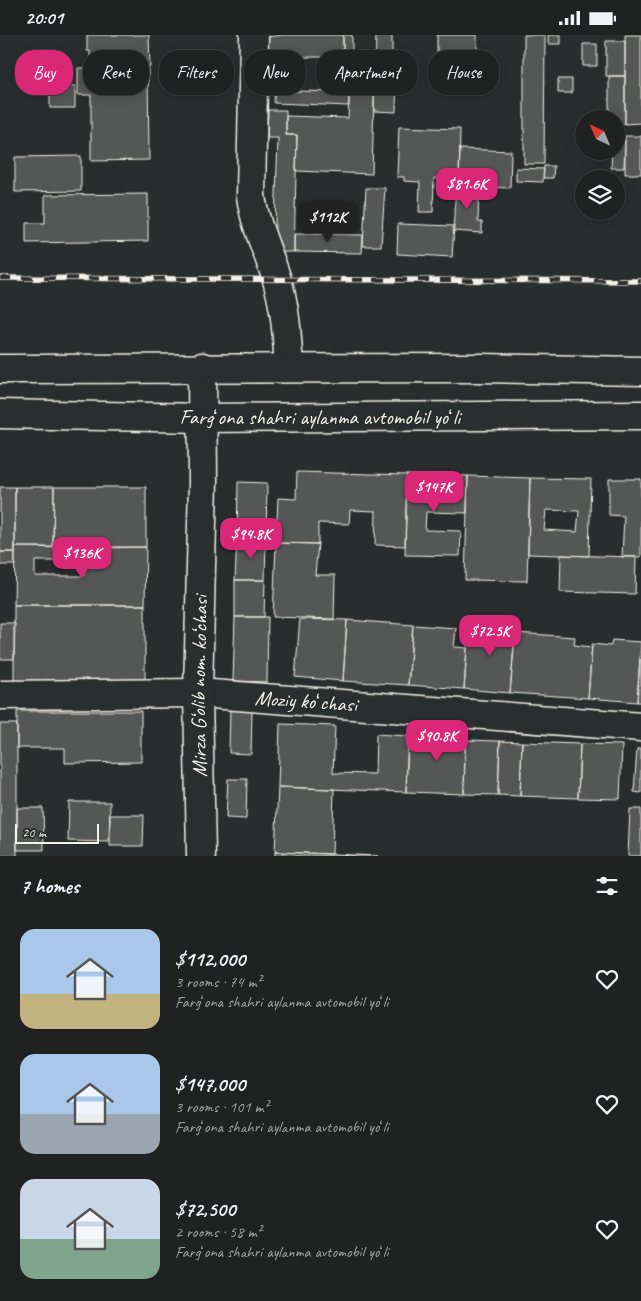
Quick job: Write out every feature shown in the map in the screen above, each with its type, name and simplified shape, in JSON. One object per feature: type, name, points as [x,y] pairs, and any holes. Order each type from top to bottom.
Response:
[{"type":"main road","points":[[254,35],[251,196],[254,218],[277,279],[285,309],[289,368]]},
{"type":"main road","points":[[0,369],[202,367],[641,371]]},
{"type":"main road","name":"Mirza G‘olib nom. ko‘chasi","points":[[201,856],[198,693],[203,418],[202,367]]},
{"type":"main road","name":"Fargʻona shahri aylanma avtomobil yoʻli","points":[[0,414],[203,418],[641,415]]},
{"type":"main road","name":"Moziy koʻchasi","points":[[0,695],[198,693],[641,727]]},
{"type":"building","points":[[87,35],[149,35],[150,67],[149,50],[87,50]]},
{"type":"building","points":[[283,35],[343,35],[343,50],[316,50],[316,57],[306,57],[306,50],[267,50],[267,37]]},
{"type":"building","points":[[343,35],[352,35],[352,50],[343,50]]},
{"type":"building","points":[[376,35],[392,35],[392,50],[376,50]]},
{"type":"building","points":[[437,35],[477,35],[477,50],[437,50]]},
{"type":"building","points":[[524,35],[545,35],[544,164],[524,164]]},
{"type":"building","points":[[548,35],[561,35],[561,44],[548,44]]},
{"type":"building","points":[[625,35],[641,35],[641,123],[625,124]]},
{"type":"building","points":[[606,41],[625,41],[625,76],[606,76]]},
{"type":"building","points":[[583,44],[597,44],[597,66],[583,66]]},
{"type":"building","points":[[78,68],[83,68],[83,95],[78,95]]},
{"type":"building","points":[[609,76],[625,76],[625,110],[609,110]]},
{"type":"building","points":[[558,79],[572,79],[572,93],[558,93]]},
{"type":"building","points":[[73,86],[75,86],[75,108],[50,108],[50,95],[73,95]]},
{"type":"building","points":[[306,91],[316,91],[316,95],[349,95],[349,106],[274,103],[274,95],[306,95]]},
{"type":"building","points":[[91,95],[148,95],[149,160],[91,161]]},
{"type":"building","points":[[349,95],[374,95],[372,174],[296,171],[297,135],[286,135],[286,116],[348,118]]},
{"type":"building","points":[[374,95],[396,95],[396,112],[374,111]]},
{"type":"building","points":[[268,110],[286,110],[286,135],[297,135],[294,252],[274,252],[278,138],[267,138]]},
{"type":"building","points":[[399,127],[460,129],[459,178],[434,178],[433,212],[419,212],[420,182],[404,181],[404,177],[397,177]]},
{"type":"building","points":[[625,136],[641,136],[641,174],[625,174]]},
{"type":"building","points":[[460,149],[511,151],[510,188],[459,186]]},
{"type":"building","points":[[81,156],[81,191],[15,192],[15,157]]},
{"type":"building","points":[[611,160],[624,160],[624,168],[611,168]]},
{"type":"building","points":[[544,166],[554,166],[553,178],[543,178]]},
{"type":"building","points":[[516,168],[544,169],[543,182],[516,181]]},
{"type":"building","points":[[456,186],[479,187],[478,222],[482,222],[482,233],[453,231]]},
{"type":"building","points":[[366,188],[385,188],[381,246],[363,246]]},
{"type":"building","points":[[148,194],[148,241],[26,243],[26,223],[45,223],[45,195]]},
{"type":"building","points":[[398,224],[454,226],[452,257],[397,254]]},
{"type":"building","points":[[294,234],[363,235],[362,253],[294,252]]},
{"type":"building","points":[[297,472],[407,475],[405,546],[375,545],[376,511],[350,510],[349,524],[318,523],[318,544],[276,543],[278,498],[296,499]]},
{"type":"building","points":[[407,475],[468,476],[467,513],[426,512],[425,530],[461,531],[460,556],[405,555]]},
{"type":"building","points":[[468,476],[530,478],[527,581],[465,580]]},
{"type":"building","points":[[530,478],[591,479],[589,556],[528,554]],"holes":[[[546,510],[579,511],[577,532],[544,530]]]},
{"type":"building","points":[[609,479],[641,479],[641,557],[622,557],[624,516],[609,515]]},
{"type":"building","points":[[238,482],[267,483],[266,540],[237,540]]},
{"type":"building","points":[[0,487],[15,487],[15,552],[0,552]]},
{"type":"building","points":[[15,487],[54,487],[53,547],[15,547]]},
{"type":"building","points":[[54,487],[146,487],[146,547],[53,547]]},
{"type":"building","points":[[237,540],[266,540],[265,580],[235,580]]},
{"type":"building","points":[[276,543],[318,544],[315,575],[335,575],[334,619],[273,617]]},
{"type":"building","points":[[15,547],[70,548],[69,561],[35,561],[35,576],[84,576],[84,566],[102,566],[102,548],[146,547],[145,605],[14,605]]},
{"type":"building","points":[[0,552],[15,552],[15,565],[0,565]]},
{"type":"building","points":[[561,555],[636,557],[635,594],[560,592]]},
{"type":"building","points":[[235,580],[265,580],[264,617],[235,617]]},
{"type":"building","points":[[14,605],[145,605],[145,684],[14,684]]},
{"type":"building","points":[[235,617],[268,617],[267,682],[233,681]]},
{"type":"building","points":[[300,619],[347,620],[343,681],[295,677]]},
{"type":"building","points":[[347,620],[413,625],[408,685],[343,681]]},
{"type":"building","points":[[469,621],[516,624],[510,693],[464,689]]},
{"type":"building","points":[[0,623],[15,623],[14,659],[0,659]]},
{"type":"building","points":[[413,625],[456,628],[454,647],[467,648],[464,689],[408,685]]},
{"type":"building","points":[[515,633],[575,637],[574,645],[592,647],[588,698],[510,693]]},
{"type":"building","points":[[612,640],[641,642],[637,702],[588,698],[592,644],[611,646]]},
{"type":"building","points":[[640,659],[641,702],[637,702]]},
{"type":"building","points":[[230,708],[252,709],[251,754],[229,753]]},
{"type":"building","points":[[17,711],[141,711],[141,762],[65,763],[65,748],[17,748]]},
{"type":"building","points":[[446,723],[466,724],[464,794],[406,792],[408,736],[445,737]]},
{"type":"building","points":[[0,724],[17,724],[17,856],[0,856]]},
{"type":"building","points":[[280,724],[335,726],[333,773],[375,774],[376,734],[408,736],[406,792],[278,787]]},
{"type":"building","points":[[465,740],[500,741],[498,795],[464,794]]},
{"type":"building","points":[[500,741],[522,742],[520,796],[498,795]]},
{"type":"building","points":[[522,742],[580,744],[578,798],[520,796]]},
{"type":"building","points":[[580,744],[622,745],[620,799],[578,798]]},
{"type":"building","points":[[637,749],[641,749],[641,793],[634,792]]},
{"type":"building","points":[[228,779],[247,779],[246,819],[226,818]]},
{"type":"building","points":[[278,787],[334,789],[332,854],[275,852]]},
{"type":"building","points":[[69,802],[110,802],[109,842],[68,841]]},
{"type":"building","points":[[17,808],[43,808],[44,850],[17,850]]},
{"type":"building","points":[[630,809],[641,809],[641,856],[628,856]]},
{"type":"building","points":[[110,815],[144,815],[143,846],[110,846]]},
{"type":"building","points":[[275,852],[332,854],[378,856],[275,856]]},
{"type":"railway","points":[[0,278],[641,281]]}]
